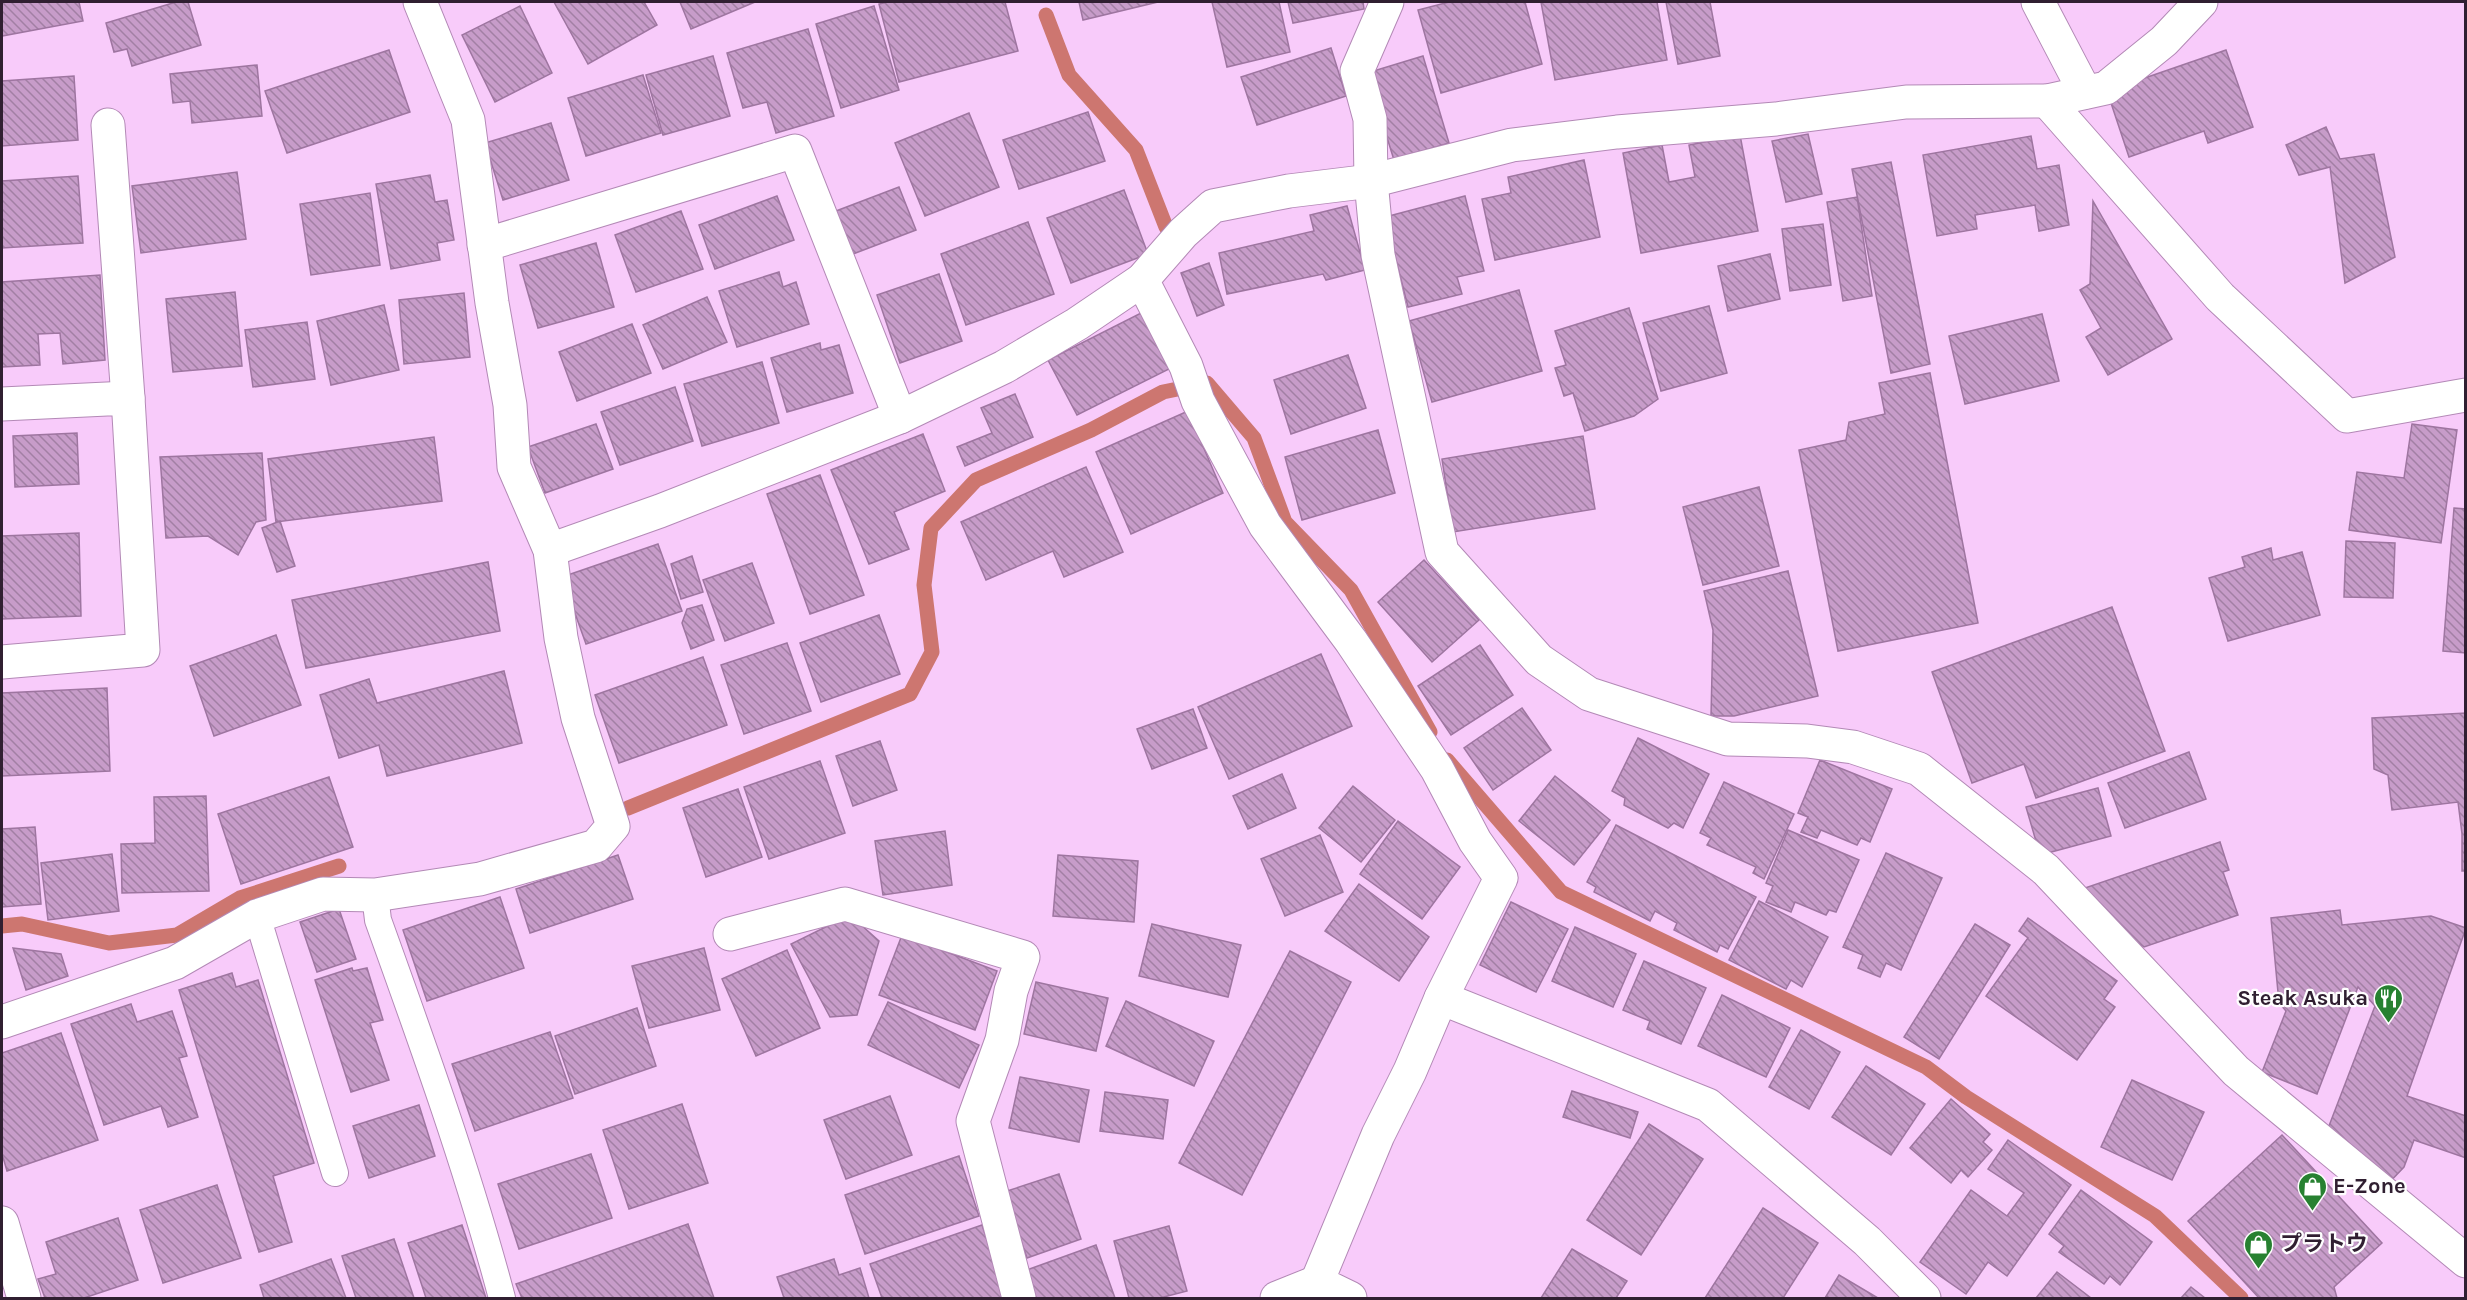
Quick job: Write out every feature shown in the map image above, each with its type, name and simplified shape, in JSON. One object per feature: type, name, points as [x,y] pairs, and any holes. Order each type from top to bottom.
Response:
[{"type":"street","points":[[2,1022],[175,963],[257,916],[323,894],[375,895],[480,879],[596,846],[613,826],[578,718],[561,638],[550,550],[514,466],[510,405],[484,245],[468,120],[420,2]]},
{"type":"street","points":[[1387,2],[1357,71],[1370,119],[1371,181],[1378,255],[1442,552],[1539,660],[1589,694],[1718,736],[1853,747],[1919,769],[2046,870],[2236,1071],[2466,1262]]},
{"type":"street","points":[[2038,2],[2085,92]]},
{"type":"street","points":[[550,550],[671,507],[900,417],[1004,366],[1077,324],[1142,280],[1183,233],[1213,206],[1289,191],[1371,181],[1512,145],[1617,132],[1776,119],[1906,102],[2047,101],[2106,88],[2164,41],[2201,2]]},
{"type":"street","points":[[2047,101],[2220,297],[2347,416],[2466,395]]},
{"type":"street","points":[[2,662],[143,650],[108,125]]},
{"type":"street","points":[[484,245],[795,151],[900,417]]},
{"type":"street","points":[[1142,280],[1186,366],[1198,401],[1265,525],[1351,641],[1437,769],[1475,841],[1501,878],[1441,998],[1410,1071],[1378,1135],[1317,1282],[1276,1299]]},
{"type":"street","points":[[2,404],[128,398]]},
{"type":"street","points":[[730,934],[845,904],[1023,957],[1011,991],[1002,1040],[973,1121],[1019,1299]]},
{"type":"street","points":[[1441,998],[1708,1105],[1867,1241],[1924,1299]]},
{"type":"street","points":[[2,1222],[24,1299]]},
{"type":"street","points":[[1317,1282],[1350,1299]]},
{"type":"lane","points":[[375,895],[378,920],[434,1073],[480,1218],[502,1299]]},
{"type":"lane","points":[[257,916],[335,1173]]},
{"type":"building","points":[[2,2],[79,2],[83,21],[2,36]]},
{"type":"building","points":[[176,2],[188,2],[201,45],[132,66],[127,49],[114,52],[106,23]]},
{"type":"building","points":[[554,2],[644,2],[657,25],[588,64]]},
{"type":"building","points":[[680,2],[755,2],[691,29]]},
{"type":"building","points":[[888,2],[1005,2],[1018,51],[899,82],[879,4]]},
{"type":"building","points":[[1079,2],[1158,2],[1083,20]]},
{"type":"building","points":[[1212,2],[1279,2],[1290,52],[1227,67]]},
{"type":"building","points":[[1288,2],[1363,2],[1364,9],[1293,23]]},
{"type":"building","points":[[1449,2],[1525,2],[1542,64],[1441,93],[1418,10]]},
{"type":"building","points":[[1541,2],[1657,2],[1667,60],[1555,80]]},
{"type":"building","points":[[1666,2],[1710,2],[1720,56],[1678,64]]},
{"type":"building","points":[[520,6],[552,73],[495,102],[462,35]]},
{"type":"building","points":[[874,6],[899,90],[841,108],[816,24]]},
{"type":"building","points":[[808,29],[834,116],[776,133],[767,102],[743,108],[727,53]]},
{"type":"building","points":[[1331,48],[1346,96],[1257,125],[1241,77]]},
{"type":"building","points":[[389,50],[410,112],[287,153],[265,91]]},
{"type":"building","points":[[2226,50],[2253,127],[2208,143],[2204,131],[2129,157],[2107,91]]},
{"type":"building","points":[[713,56],[730,116],[663,135],[646,75]]},
{"type":"building","points":[[1423,56],[1449,143],[1394,160],[1367,73]]},
{"type":"building","points":[[257,65],[262,116],[192,123],[190,101],[173,103],[170,74]]},
{"type":"building","points":[[643,75],[661,133],[586,156],[568,98]]},
{"type":"building","points":[[74,76],[78,140],[2,146],[2,81]]},
{"type":"building","points":[[1088,112],[1105,161],[1019,189],[1003,140]]},
{"type":"building","points":[[969,113],[999,187],[925,216],[895,143]]},
{"type":"building","points":[[551,123],[569,180],[503,200],[485,143]]},
{"type":"building","points":[[2326,127],[2340,159],[2374,154],[2395,257],[2345,283],[2330,167],[2299,175],[2286,145]]},
{"type":"building","points":[[1808,134],[1822,194],[1786,202],[1772,141]]},
{"type":"building","points":[[1740,135],[1758,231],[1641,253],[1623,153],[1662,145],[1669,182],[1695,177],[1689,145]]},
{"type":"building","points":[[2031,136],[2037,169],[2059,165],[2069,225],[2039,231],[2035,205],[1975,215],[1977,229],[1937,236],[1923,155]]},
{"type":"building","points":[[1584,160],[1600,237],[1495,260],[1482,199],[1511,193],[1508,177]]},
{"type":"building","points":[[1891,162],[1930,364],[1891,373],[1852,169]]},
{"type":"building","points":[[237,172],[246,239],[141,253],[132,186]]},
{"type":"building","points":[[430,175],[435,202],[447,200],[454,240],[437,243],[440,260],[391,269],[376,184]]},
{"type":"building","points":[[78,176],[83,243],[2,248],[2,181]]},
{"type":"building","points":[[899,187],[916,230],[853,254],[836,211]]},
{"type":"building","points":[[1124,190],[1148,254],[1071,283],[1047,218]]},
{"type":"building","points":[[370,193],[380,265],[311,275],[300,204]]},
{"type":"building","points":[[777,196],[794,240],[715,269],[699,225]]},
{"type":"building","points":[[1465,196],[1484,271],[1457,277],[1462,294],[1408,307],[1385,217]]},
{"type":"building","points":[[1857,197],[1872,296],[1843,301],[1827,202]]},
{"type":"building","points":[[2093,201],[2172,339],[2108,375],[2086,337],[2101,328],[2080,290],[2090,284]]},
{"type":"building","points":[[1347,206],[1365,270],[1326,280],[1323,274],[1227,294],[1219,253],[1314,231],[1310,215]]},
{"type":"building","points":[[681,211],[703,269],[636,292],[615,235]]},
{"type":"building","points":[[1028,222],[1054,294],[966,325],[941,254]]},
{"type":"building","points":[[1823,224],[1831,285],[1790,291],[1782,229]]},
{"type":"building","points":[[596,243],[614,307],[538,328],[520,265]]},
{"type":"building","points":[[1770,254],[1780,299],[1728,311],[1718,266]]},
{"type":"building","points":[[1209,263],[1224,305],[1197,316],[1181,273]]},
{"type":"building","points":[[779,272],[783,287],[796,282],[809,324],[737,347],[719,291]]},
{"type":"building","points":[[939,274],[962,341],[900,363],[877,295]]},
{"type":"building","points":[[100,275],[105,360],[63,364],[60,333],[38,334],[40,365],[2,367],[2,282]]},
{"type":"building","points":[[1519,290],[1542,371],[1432,402],[1409,321]]},
{"type":"building","points":[[235,292],[242,366],[173,372],[166,299]]},
{"type":"building","points":[[464,293],[470,357],[404,364],[399,300]]},
{"type":"building","points":[[707,297],[727,342],[663,369],[643,325]]},
{"type":"building","points":[[384,305],[399,370],[331,385],[317,321]]},
{"type":"building","points":[[1709,306],[1727,373],[1661,391],[1643,323]]},
{"type":"building","points":[[1629,308],[1658,399],[1634,416],[1585,431],[1573,393],[1564,396],[1555,368],[1566,365],[1555,331]]},
{"type":"building","points":[[1145,311],[1173,367],[1077,415],[1048,360]]},
{"type":"building","points":[[2042,314],[2059,381],[1965,404],[1949,336]]},
{"type":"building","points":[[307,322],[315,379],[253,387],[245,330]]},
{"type":"building","points":[[632,324],[651,373],[577,401],[559,352]]},
{"type":"building","points":[[820,343],[821,350],[839,345],[853,393],[787,412],[771,358]]},
{"type":"building","points":[[1348,355],[1366,408],[1291,434],[1274,380]]},
{"type":"building","points":[[762,362],[779,423],[702,446],[684,384]]},
{"type":"building","points":[[1930,373],[1978,623],[1838,651],[1799,450],[1846,440],[1849,422],[1885,414],[1879,383]]},
{"type":"building","points":[[675,387],[693,441],[620,465],[601,412]]},
{"type":"building","points":[[1015,394],[1033,437],[965,466],[957,447],[992,433],[981,408]]},
{"type":"building","points":[[1188,411],[1223,493],[1131,534],[1096,452]]},
{"type":"building","points":[[596,424],[613,469],[545,493],[528,447]]},
{"type":"building","points":[[2412,424],[2457,430],[2441,543],[2349,530],[2357,472],[2404,478]]},
{"type":"building","points":[[1378,430],[1395,493],[1302,520],[1285,457]]},
{"type":"building","points":[[77,433],[79,484],[15,487],[13,436]]},
{"type":"building","points":[[923,434],[945,491],[894,512],[909,549],[869,564],[831,470]]},
{"type":"building","points":[[1583,436],[1595,509],[1453,532],[1442,459]]},
{"type":"building","points":[[434,437],[442,501],[276,522],[268,459]]},
{"type":"building","points":[[262,453],[266,520],[256,522],[238,555],[208,536],[166,538],[160,457]]},
{"type":"building","points":[[1086,467],[1123,552],[1064,577],[1053,551],[986,580],[961,522]]},
{"type":"building","points":[[820,475],[864,595],[810,614],[767,494]]},
{"type":"building","points":[[1759,487],[1779,566],[1703,585],[1683,507]]},
{"type":"building","points":[[2454,508],[2466,509],[2466,653],[2443,651]]},
{"type":"building","points":[[280,521],[295,566],[277,572],[262,528]]},
{"type":"building","points":[[79,533],[81,616],[2,619],[2,536]]},
{"type":"building","points":[[2346,541],[2395,543],[2393,598],[2344,597]]},
{"type":"building","points":[[658,544],[682,611],[586,644],[562,577]]},
{"type":"building","points":[[2271,548],[2273,560],[2302,552],[2320,615],[2228,641],[2209,578],[2245,567],[2242,557]]},
{"type":"building","points":[[692,556],[703,592],[681,599],[671,564]]},
{"type":"building","points":[[1424,560],[1479,620],[1432,662],[1378,602]]},
{"type":"building","points":[[488,562],[500,631],[306,668],[292,600]]},
{"type":"building","points":[[752,563],[774,623],[725,641],[703,580]]},
{"type":"building","points":[[1788,571],[1818,696],[1734,716],[1711,716],[1713,630],[1704,591]]},
{"type":"building","points":[[702,605],[714,640],[691,649],[682,623],[687,609]]},
{"type":"building","points":[[2112,607],[2165,751],[2036,798],[2024,764],[1972,783],[1932,672]]},
{"type":"building","points":[[879,615],[900,674],[821,702],[800,643]]},
{"type":"building","points":[[276,635],[301,705],[214,736],[190,666]]},
{"type":"building","points":[[787,643],[811,711],[744,734],[721,665]]},
{"type":"building","points":[[1480,645],[1513,695],[1451,735],[1418,686]]},
{"type":"building","points":[[1321,654],[1352,726],[1229,779],[1198,707]]},
{"type":"building","points":[[703,657],[727,725],[619,763],[595,695]]},
{"type":"building","points":[[504,671],[522,743],[387,776],[379,745],[339,758],[320,695],[369,679],[377,703]]},
{"type":"building","points":[[107,688],[110,771],[2,776],[2,693]]},
{"type":"building","points":[[1522,708],[1551,750],[1493,790],[1464,748]]},
{"type":"building","points":[[1193,709],[1207,748],[1152,769],[1137,729]]},
{"type":"building","points":[[2466,713],[2466,871],[2462,871],[2462,834],[2458,802],[2392,810],[2388,775],[2374,769],[2372,718]]},
{"type":"building","points":[[1638,738],[1709,774],[1683,828],[1674,823],[1668,828],[1624,805],[1625,798],[1612,791]]},
{"type":"building","points":[[880,741],[897,790],[853,806],[836,756]]},
{"type":"building","points":[[2189,752],[2206,799],[2125,828],[2108,783]]},
{"type":"building","points":[[1820,760],[1892,789],[1870,842],[1861,838],[1857,845],[1821,830],[1817,838],[1801,832],[1808,817],[1798,813]]},
{"type":"building","points":[[820,761],[845,833],[769,859],[744,787]]},
{"type":"building","points":[[1282,774],[1296,808],[1248,829],[1233,796]]},
{"type":"building","points":[[1555,776],[1610,820],[1574,865],[1519,821]]},
{"type":"building","points":[[329,777],[353,847],[241,884],[218,814]]},
{"type":"building","points":[[1724,782],[1794,814],[1764,879],[1753,873],[1756,867],[1707,845],[1711,838],[1700,833]]},
{"type":"building","points":[[1353,786],[1395,820],[1361,862],[1319,828]]},
{"type":"building","points":[[2098,788],[2111,836],[2040,855],[2026,807]]},
{"type":"building","points":[[738,789],[762,857],[706,877],[683,808]]},
{"type":"building","points":[[206,796],[209,891],[122,893],[121,844],[155,843],[154,797]]},
{"type":"building","points":[[1398,821],[1460,867],[1422,919],[1360,874]]},
{"type":"building","points":[[1616,825],[1756,897],[1728,949],[1720,945],[1717,952],[1674,930],[1677,923],[1655,911],[1650,921],[1594,892],[1596,887],[1587,882]]},
{"type":"building","points":[[35,827],[41,904],[2,907],[2,829]]},
{"type":"building","points":[[1788,830],[1859,860],[1836,912],[1829,910],[1826,915],[1795,902],[1791,912],[1766,902],[1773,886],[1766,883]]},
{"type":"building","points":[[945,831],[952,885],[883,895],[875,841]]},
{"type":"building","points":[[1320,835],[1343,892],[1285,916],[1261,859]]},
{"type":"building","points":[[2220,842],[2229,870],[2223,872],[2238,915],[2144,947],[2122,932],[2079,890]]},
{"type":"building","points":[[1886,853],[1942,878],[1901,970],[1886,963],[1880,977],[1858,968],[1863,955],[1843,947]]},
{"type":"building","points":[[112,854],[119,911],[48,920],[41,863]]},
{"type":"building","points":[[618,855],[633,899],[530,933],[516,889]]},
{"type":"building","points":[[1058,855],[1138,861],[1134,922],[1053,916]]},
{"type":"building","points":[[1359,884],[1429,937],[1399,981],[1325,931]]},
{"type":"building","points":[[500,897],[524,968],[427,1001],[403,930]]},
{"type":"building","points":[[1759,901],[1828,937],[1802,987],[1791,980],[1786,989],[1729,960]]},
{"type":"building","points":[[1511,902],[1568,929],[1536,992],[1480,965]]},
{"type":"building","points":[[339,909],[356,959],[317,972],[300,922]]},
{"type":"building","points":[[2340,910],[2342,925],[2431,916],[2466,928],[2407,1096],[2466,1116],[2466,1158],[2414,1140],[2404,1167],[2385,1187],[2327,1131],[2375,1006],[2358,987],[2317,1094],[2262,1072],[2286,1011],[2279,1003],[2271,918]]},
{"type":"building","points":[[850,915],[879,941],[857,1015],[830,1017],[791,944]]},
{"type":"building","points":[[2028,918],[2117,981],[2104,999],[2115,1007],[2077,1060],[1986,996],[2028,938],[2019,931]]},
{"type":"building","points":[[1152,924],[1241,945],[1228,997],[1139,976]]},
{"type":"building","points":[[1975,924],[2010,945],[1939,1059],[1904,1037]]},
{"type":"building","points":[[1575,927],[1636,954],[1613,1007],[1552,981]]},
{"type":"building","points":[[902,935],[997,971],[975,1030],[879,995]]},
{"type":"building","points":[[13,948],[61,954],[68,976],[26,990]]},
{"type":"building","points":[[704,948],[720,1010],[649,1028],[632,966]]},
{"type":"building","points":[[787,950],[820,1028],[756,1056],[722,979]]},
{"type":"building","points":[[1290,951],[1351,982],[1242,1195],[1179,1163]]},
{"type":"building","points":[[1644,961],[1706,988],[1681,1044],[1647,1029],[1650,1021],[1623,1010]]},
{"type":"building","points":[[352,968],[353,971],[367,968],[383,1020],[370,1023],[389,1080],[351,1092],[315,980]]},
{"type":"building","points":[[232,973],[236,987],[258,980],[314,1163],[273,1176],[292,1242],[259,1252],[179,990]]},
{"type":"building","points":[[1036,982],[1108,998],[1096,1051],[1024,1034]]},
{"type":"building","points":[[1722,995],[1790,1028],[1766,1077],[1698,1046]]},
{"type":"building","points":[[1126,1001],[1214,1041],[1194,1086],[1106,1046]]},
{"type":"building","points":[[888,1002],[979,1045],[959,1088],[868,1045]]},
{"type":"building","points":[[131,1004],[137,1022],[172,1011],[187,1056],[179,1058],[198,1117],[168,1127],[161,1106],[104,1125],[71,1024]]},
{"type":"building","points":[[637,1008],[656,1066],[575,1094],[555,1036]]},
{"type":"building","points":[[1801,1030],[1840,1052],[1809,1109],[1769,1087]]},
{"type":"building","points":[[550,1032],[573,1098],[475,1131],[452,1064]]},
{"type":"building","points":[[61,1033],[98,1140],[7,1171],[2,1154],[2,1053]]},
{"type":"building","points":[[1866,1066],[1925,1104],[1891,1155],[1832,1117]]},
{"type":"building","points":[[1020,1077],[1089,1090],[1079,1142],[1009,1128]]},
{"type":"building","points":[[2132,1080],[2204,1112],[2172,1180],[2101,1147]]},
{"type":"building","points":[[1572,1091],[1638,1112],[1630,1138],[1563,1117]]},
{"type":"building","points":[[1105,1092],[1168,1100],[1163,1139],[1100,1131]]},
{"type":"building","points":[[890,1096],[912,1155],[846,1179],[824,1120]]},
{"type":"building","points":[[1951,1099],[1990,1134],[1983,1142],[1992,1150],[1968,1177],[1961,1170],[1951,1183],[1910,1148]]},
{"type":"building","points":[[682,1104],[708,1183],[629,1209],[603,1130]]},
{"type":"building","points":[[419,1105],[435,1156],[369,1178],[353,1126]]},
{"type":"building","points":[[1649,1124],[1703,1159],[1641,1255],[1587,1220]]},
{"type":"building","points":[[2282,1135],[2382,1243],[2334,1287],[2337,1298],[2259,1298],[2188,1221]]},
{"type":"building","points":[[2008,1140],[2071,1185],[2007,1276],[1988,1262],[1966,1294],[1920,1262],[1971,1190],[2007,1216],[2024,1193],[1988,1169]]},
{"type":"building","points":[[591,1154],[612,1218],[519,1249],[498,1184]]},
{"type":"building","points":[[959,1156],[979,1216],[865,1254],[845,1195]]},
{"type":"building","points":[[1059,1174],[1081,1239],[1027,1258],[1004,1192]]},
{"type":"building","points":[[217,1185],[241,1258],[163,1283],[140,1210]]},
{"type":"building","points":[[2081,1190],[2152,1242],[2120,1285],[2110,1276],[2104,1284],[2059,1252],[2064,1246],[2049,1234]]},
{"type":"building","points":[[1763,1208],[1818,1243],[1783,1298],[1705,1298]]},
{"type":"building","points":[[118,1218],[138,1280],[84,1298],[45,1298],[38,1279],[56,1274],[46,1242]]},
{"type":"building","points":[[688,1224],[714,1298],[522,1298],[516,1284]]},
{"type":"building","points":[[462,1225],[486,1298],[426,1298],[408,1243]]},
{"type":"building","points":[[982,1225],[1007,1298],[882,1298],[870,1264]]},
{"type":"building","points":[[1169,1226],[1187,1291],[1160,1298],[1129,1298],[1114,1241]]},
{"type":"building","points":[[394,1239],[414,1298],[356,1298],[342,1256]]},
{"type":"building","points":[[1096,1245],[1115,1298],[1033,1298],[1024,1271]]},
{"type":"building","points":[[1572,1249],[1627,1281],[1616,1298],[1541,1298]]},
{"type":"building","points":[[331,1259],[346,1298],[264,1298],[260,1285]]},
{"type":"building","points":[[834,1259],[839,1275],[860,1268],[869,1298],[784,1298],[777,1277]]},
{"type":"building","points":[[2057,1272],[2091,1298],[2036,1298]]},
{"type":"building","points":[[1839,1275],[1878,1298],[1825,1298]]},
{"type":"building","points":[[2191,1287],[2205,1298],[2181,1298]]},
{"type":"waterway","points":[[1046,15],[1069,75],[1136,150],[1166,227]]},
{"type":"waterway","points":[[628,808],[910,694],[932,652],[924,585],[931,528],[976,480],[1091,430],[1163,392],[1207,383],[1254,438],[1285,522],[1351,590],[1430,732]]},
{"type":"waterway","points":[[1447,760],[1561,892],[1926,1067],[1966,1097],[2155,1216],[2241,1298]]},
{"type":"waterway","points":[[2,926],[22,924],[109,943],[177,935],[240,898],[339,866]]},
{"type":"place","name":"Steak Asuka","points":[[2389,1024]]},
{"type":"place","name":"E-Zone","points":[[2312,1212]]},
{"type":"place","name":"プラトウ","points":[[2259,1270]]}]
